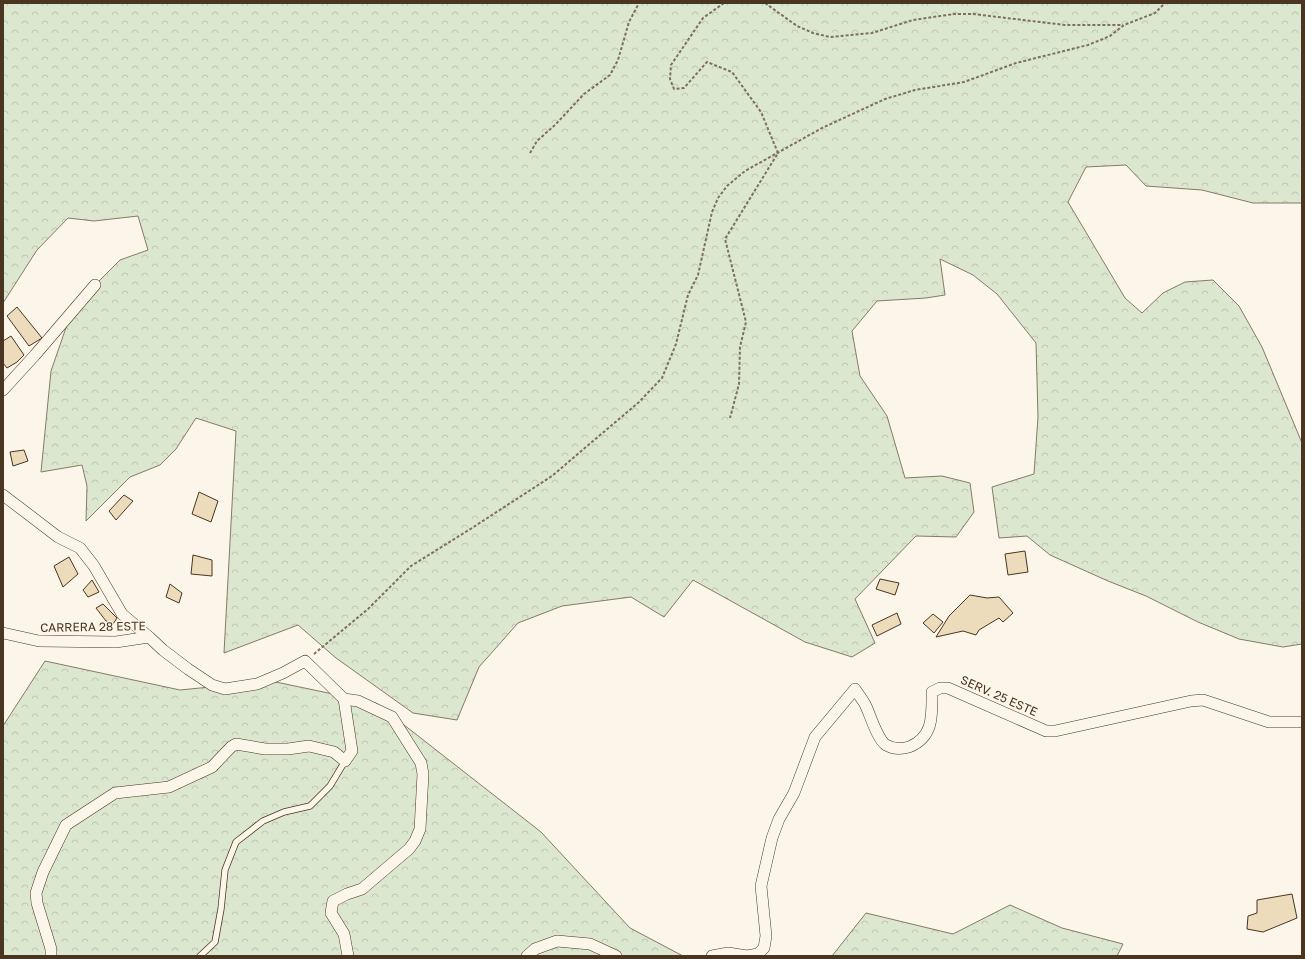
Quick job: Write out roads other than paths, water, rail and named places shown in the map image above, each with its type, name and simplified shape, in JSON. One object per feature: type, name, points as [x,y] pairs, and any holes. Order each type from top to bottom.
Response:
[{"type":"street","points":[[3,390],[95,285]]},
{"type":"street","points":[[3,495],[58,537],[80,548],[94,566],[122,614],[149,637]]},
{"type":"street","name":"CARRERA 28 ESTE","points":[[3,634],[39,641],[116,642],[149,637],[188,669],[212,685],[225,689],[257,684],[283,673],[305,661],[344,699]]},
{"type":"street","name":"SERV. 25 ESTE","points":[[712,956],[728,952],[747,956],[758,954],[764,948],[766,936],[762,886],[772,838],[779,819],[794,793],[816,737],[855,689],[865,704],[877,733],[885,744],[902,749],[918,743],[929,730],[932,716],[932,692],[940,688],[948,688],[1046,731],[1055,731],[1191,701],[1203,700],[1269,722],[1302,722]]},
{"type":"street","points":[[51,956],[51,949],[37,903],[36,893],[43,872],[66,824],[115,793],[169,787],[212,767],[231,747],[236,744],[265,749],[288,749],[309,746],[334,752],[344,761],[352,751],[344,699],[358,700],[392,717],[421,763],[423,774],[420,829],[415,841],[409,849],[362,889],[333,901],[331,913],[344,934],[348,956]]},
{"type":"street","points":[[527,956],[536,949],[557,940],[590,944],[616,956]]},
{"type":"lane","points":[[200,956],[215,942],[222,909],[225,870],[236,842],[263,822],[284,812],[310,806],[330,786],[344,761]]}]
